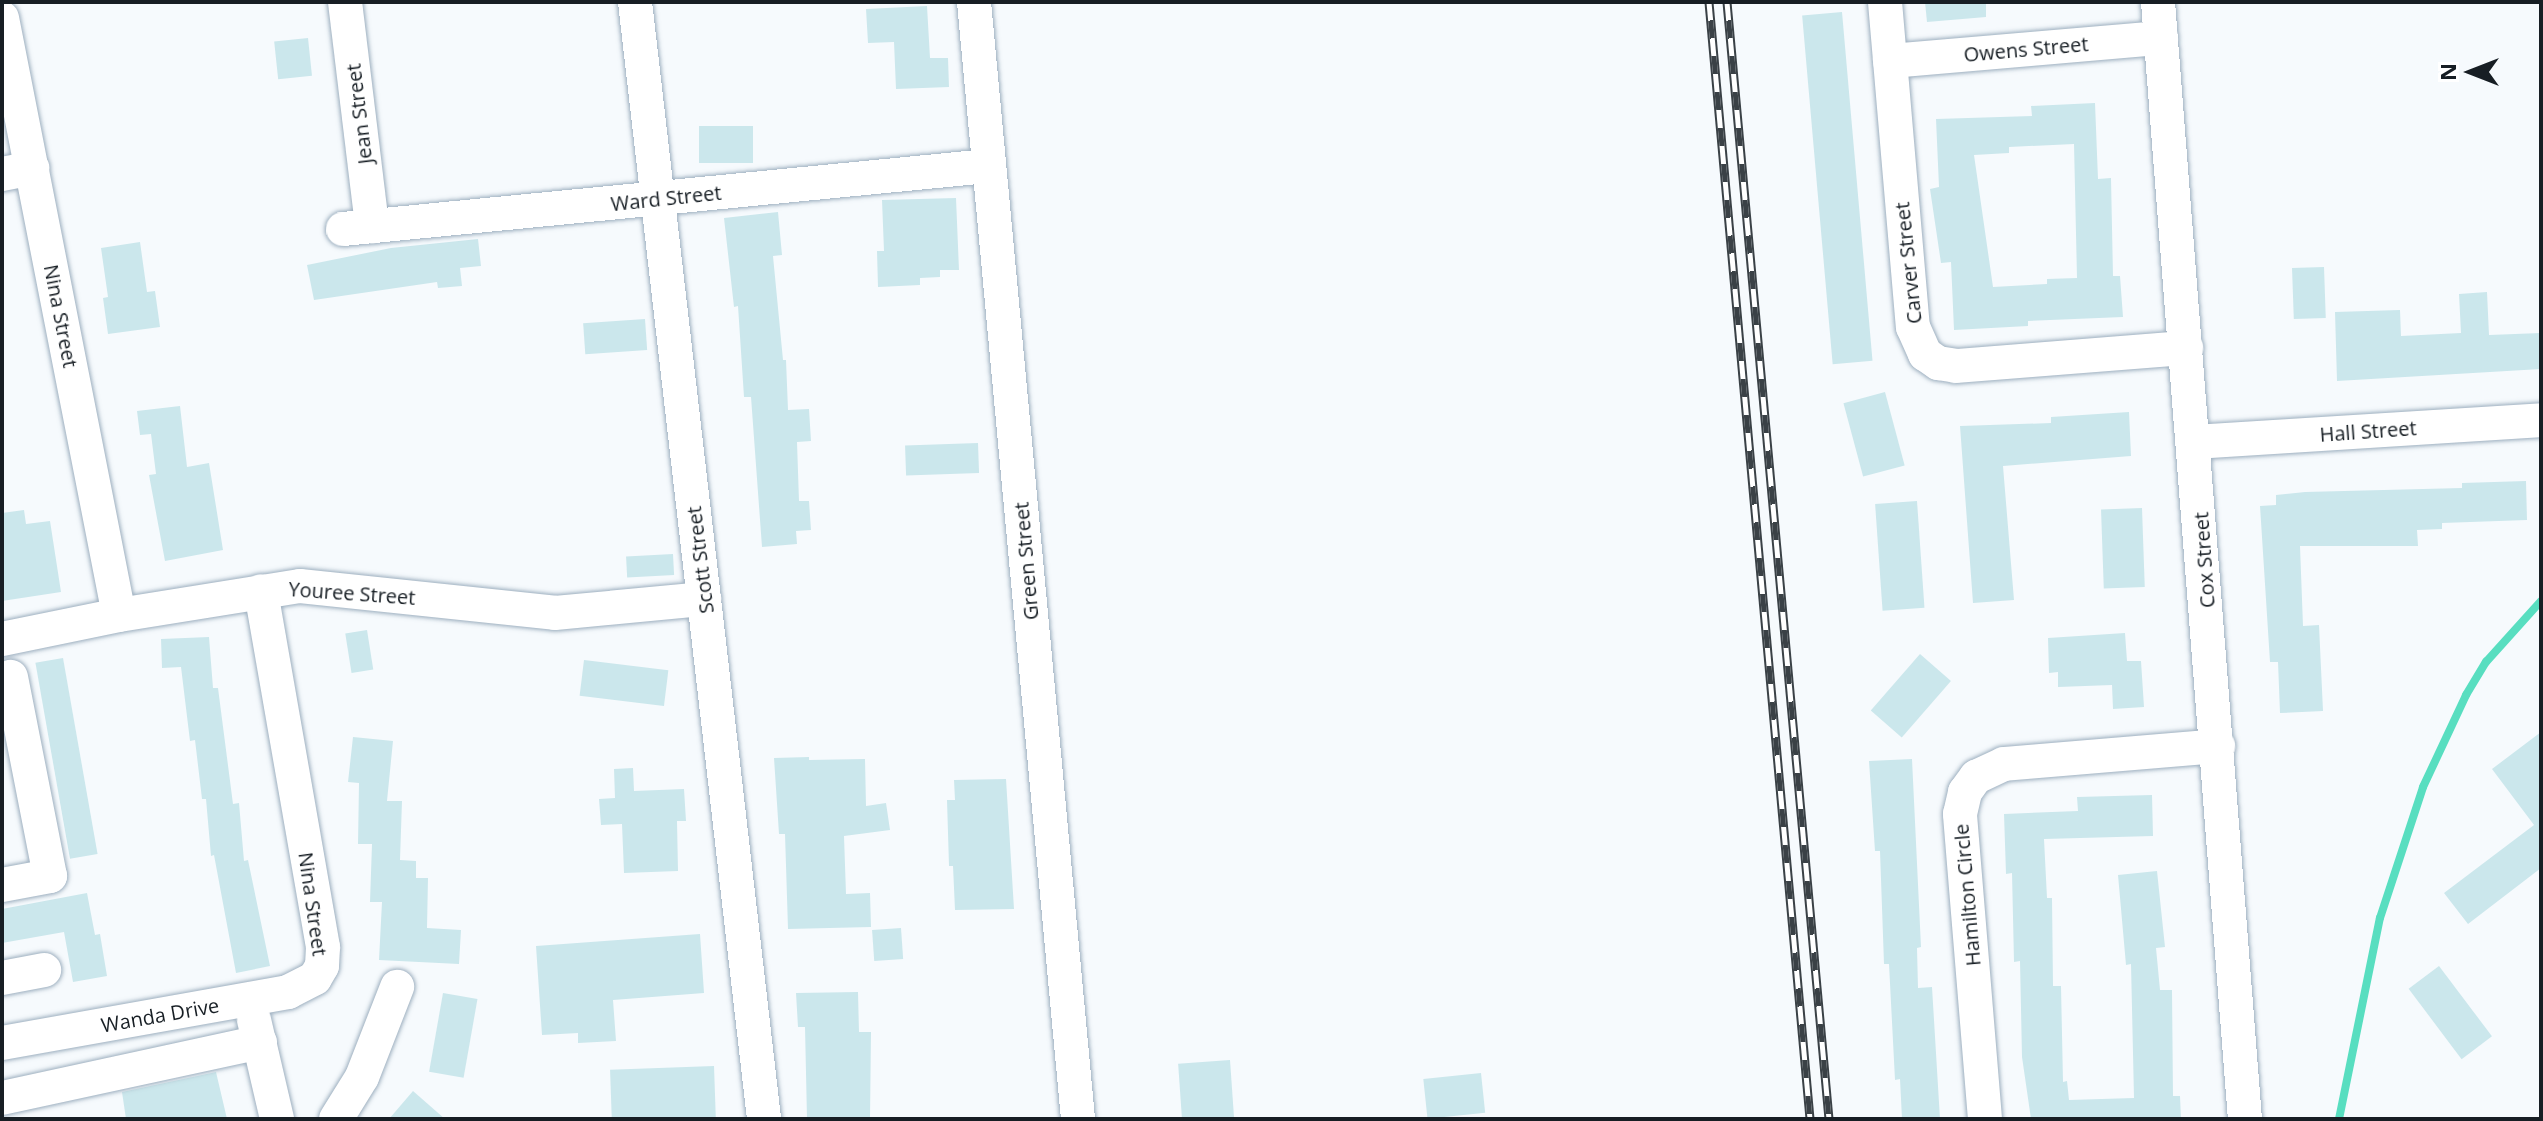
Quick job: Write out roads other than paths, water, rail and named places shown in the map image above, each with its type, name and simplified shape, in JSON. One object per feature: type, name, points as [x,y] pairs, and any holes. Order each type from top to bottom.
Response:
[{"type":"street","name":"Jean Street","points":[[345,2],[358,228]]},
{"type":"street","name":"Scott Street","points":[[635,2],[764,1119]]},
{"type":"street","name":"Green Street","points":[[974,2],[1078,1119]]},
{"type":"street","name":"Carver Street","points":[[1885,2],[1913,327],[1925,354],[1938,363],[1956,366],[2186,348]]},
{"type":"street","name":"Cox Street","points":[[2158,2],[2195,442],[2245,1119]]},
{"type":"street","name":"Nina Street","points":[[2,18],[17,171],[119,615]]},
{"type":"street","name":"Owens Street","points":[[1890,61],[2161,38]]},
{"type":"street","name":"Ward Street","points":[[358,228],[988,166]]},
{"type":"street","name":"Hall Street","points":[[2195,442],[2541,420]]},
{"type":"street","name":"Youree Street","points":[[2,639],[261,591],[327,587],[555,613],[704,599]]},
{"type":"street","name":"Nina Street","points":[[261,591],[323,947],[322,966],[315,978]]},
{"type":"street","points":[[2,885],[50,876],[11,677]]},
{"type":"street","name":"Hamilton Circle","points":[[1985,1119],[1960,814],[1965,792],[1976,777],[2004,764],[2218,746]]},
{"type":"street","points":[[2,978],[44,970]]},
{"type":"street","name":"Wanda Drive","points":[[2,1043],[250,1000],[304,987],[315,978]]},
{"type":"street","points":[[336,1119],[362,1077],[397,987]]},
{"type":"street","points":[[250,1000],[277,1119]]},
{"type":"street","points":[[2,1098],[260,1042]]},
{"type":"waterway","points":[[2339,1119],[2380,918],[2423,787],[2466,695],[2486,662],[2541,601]]},
{"type":"railway","points":[[1709,2],[1810,1119]]},
{"type":"railway","points":[[1727,2],[1829,1119]]}]
